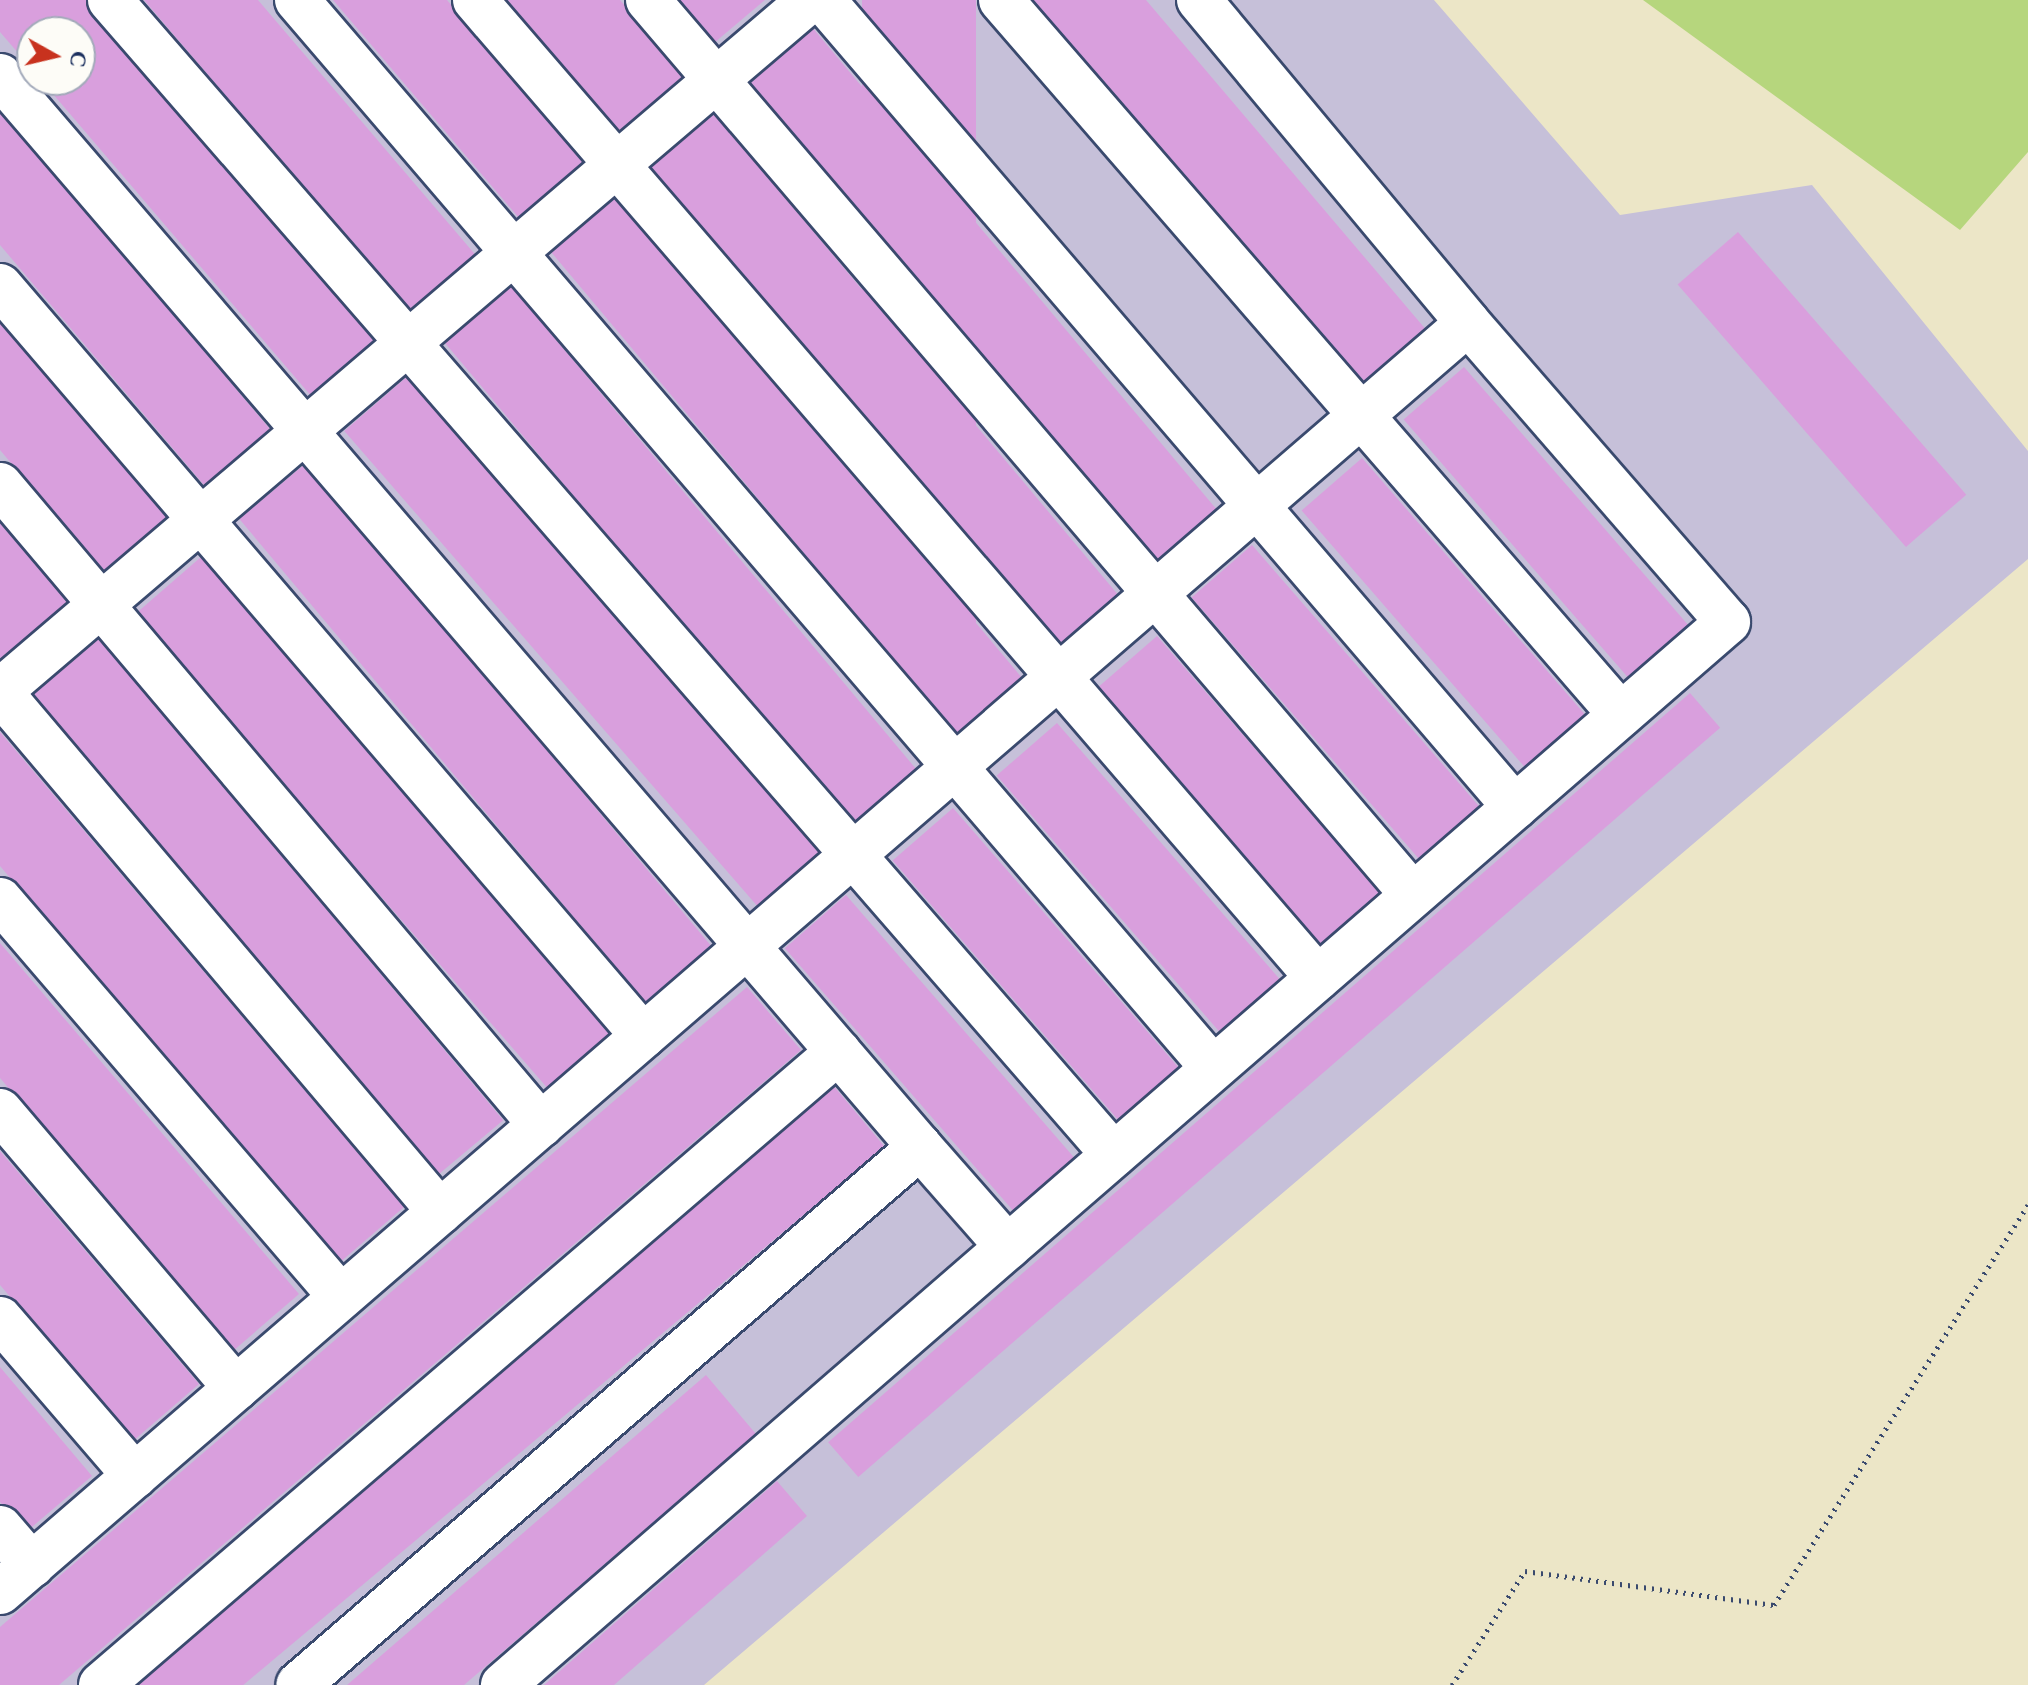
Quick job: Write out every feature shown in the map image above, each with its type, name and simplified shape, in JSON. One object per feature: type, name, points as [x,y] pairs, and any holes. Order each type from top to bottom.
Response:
[{"type":"lane","points":[[110,0],[410,341],[851,857],[1114,1155]]},
{"type":"lane","points":[[297,0],[1213,1068]]},
{"type":"lane","points":[[475,0],[1057,679],[1318,978]]},
{"type":"lane","points":[[648,0],[1413,895]]},
{"type":"lane","points":[[440,1212],[0,692],[810,0]]},
{"type":"lane","points":[[823,0],[1515,807]]},
{"type":"lane","points":[[1001,0],[1621,715]]},
{"type":"lane","points":[[503,1685],[1728,622],[1468,323],[1199,0]]},
{"type":"lane","points":[[0,76],[1008,1247]]},
{"type":"lane","points":[[0,286],[643,1036]]},
{"type":"lane","points":[[0,1528],[16,1579],[1468,323]]},
{"type":"lane","points":[[0,485],[541,1125]]},
{"type":"lane","points":[[0,900],[341,1297]]},
{"type":"lane","points":[[101,1685],[838,1052]]},
{"type":"lane","points":[[0,1111],[236,1388]]},
{"type":"lane","points":[[298,1685],[920,1147]]},
{"type":"lane","points":[[0,1319],[135,1476]]},
{"type":"path","points":[[1452,1685],[1525,1571],[1774,1605],[2028,1205]]},
{"type":"shaded area","points":[[0,0],[1434,0],[1620,215],[1812,185],[2028,451],[2028,559],[704,1685],[0,1685]]},
{"type":"green space","points":[[1643,0],[2028,0],[2028,152],[1960,230]]},
{"type":"building","points":[[0,0],[87,0],[384,348],[318,404],[55,96],[96,96],[96,16],[16,16],[16,50],[0,32]]},
{"type":"building","points":[[144,0],[258,0],[479,259],[413,315]]},
{"type":"building","points":[[333,0],[447,0],[584,161],[519,218]]},
{"type":"building","points":[[506,0],[620,0],[687,78],[621,135]]},
{"type":"building","points":[[677,0],[765,0],[714,43]]},
{"type":"building","points":[[862,0],[976,0],[976,624],[862,624]]},
{"type":"building","points":[[1031,0],[1146,0],[1428,332],[1362,389]]},
{"type":"building","points":[[811,26],[1217,510],[1151,566],[744,82]]},
{"type":"building","points":[[0,111],[275,435],[209,491],[0,245]]},
{"type":"building","points":[[713,112],[1120,597],[1053,653],[646,168]]},
{"type":"building","points":[[616,194],[1023,679],[956,735],[549,250]]},
{"type":"building","points":[[1738,232],[1966,495],[1906,547],[1678,284]]},
{"type":"building","points":[[510,285],[917,770],[850,826],[443,341]]},
{"type":"building","points":[[0,316],[173,518],[106,575],[0,450]]},
{"type":"building","points":[[1464,367],[1692,629],[1631,681],[1404,419]]},
{"type":"building","points":[[410,374],[825,852],[760,909],[344,431]]},
{"type":"building","points":[[1362,458],[1590,720],[1529,772],[1302,510]]},
{"type":"building","points":[[306,463],[713,948],[646,1004],[239,519]]},
{"type":"building","points":[[0,523],[72,608],[6,665],[0,657]]},
{"type":"building","points":[[1252,545],[1480,807],[1419,859],[1192,597]]},
{"type":"building","points":[[201,557],[616,1035],[551,1092],[135,614]]},
{"type":"building","points":[[97,636],[503,1120],[437,1176],[30,692]]},
{"type":"building","points":[[1157,636],[1385,898],[1324,950],[1097,688]]},
{"type":"building","points":[[1690,693],[1720,728],[858,1477],[828,1442]]},
{"type":"building","points":[[1057,723],[1285,986],[1225,1038],[997,775]]},
{"type":"building","points":[[0,732],[404,1207],[338,1264],[0,866]]},
{"type":"building","points":[[953,808],[1181,1071],[1121,1123],[893,860]]},
{"type":"building","points":[[846,895],[1074,1158],[1013,1211],[785,948]]},
{"type":"building","points":[[0,943],[299,1294],[233,1351],[0,1078]]},
{"type":"building","points":[[747,987],[801,1050],[59,1685],[0,1685],[0,1627]]},
{"type":"building","points":[[832,1084],[885,1147],[243,1685],[129,1685],[123,1679]]},
{"type":"building","points":[[0,1151],[199,1384],[133,1441],[0,1285]]},
{"type":"building","points":[[0,1367],[92,1476],[26,1532],[0,1502]]},
{"type":"building","points":[[706,1375],[756,1434],[464,1685],[347,1685]]},
{"type":"building","points":[[777,1481],[807,1516],[614,1685],[544,1685]]}]
